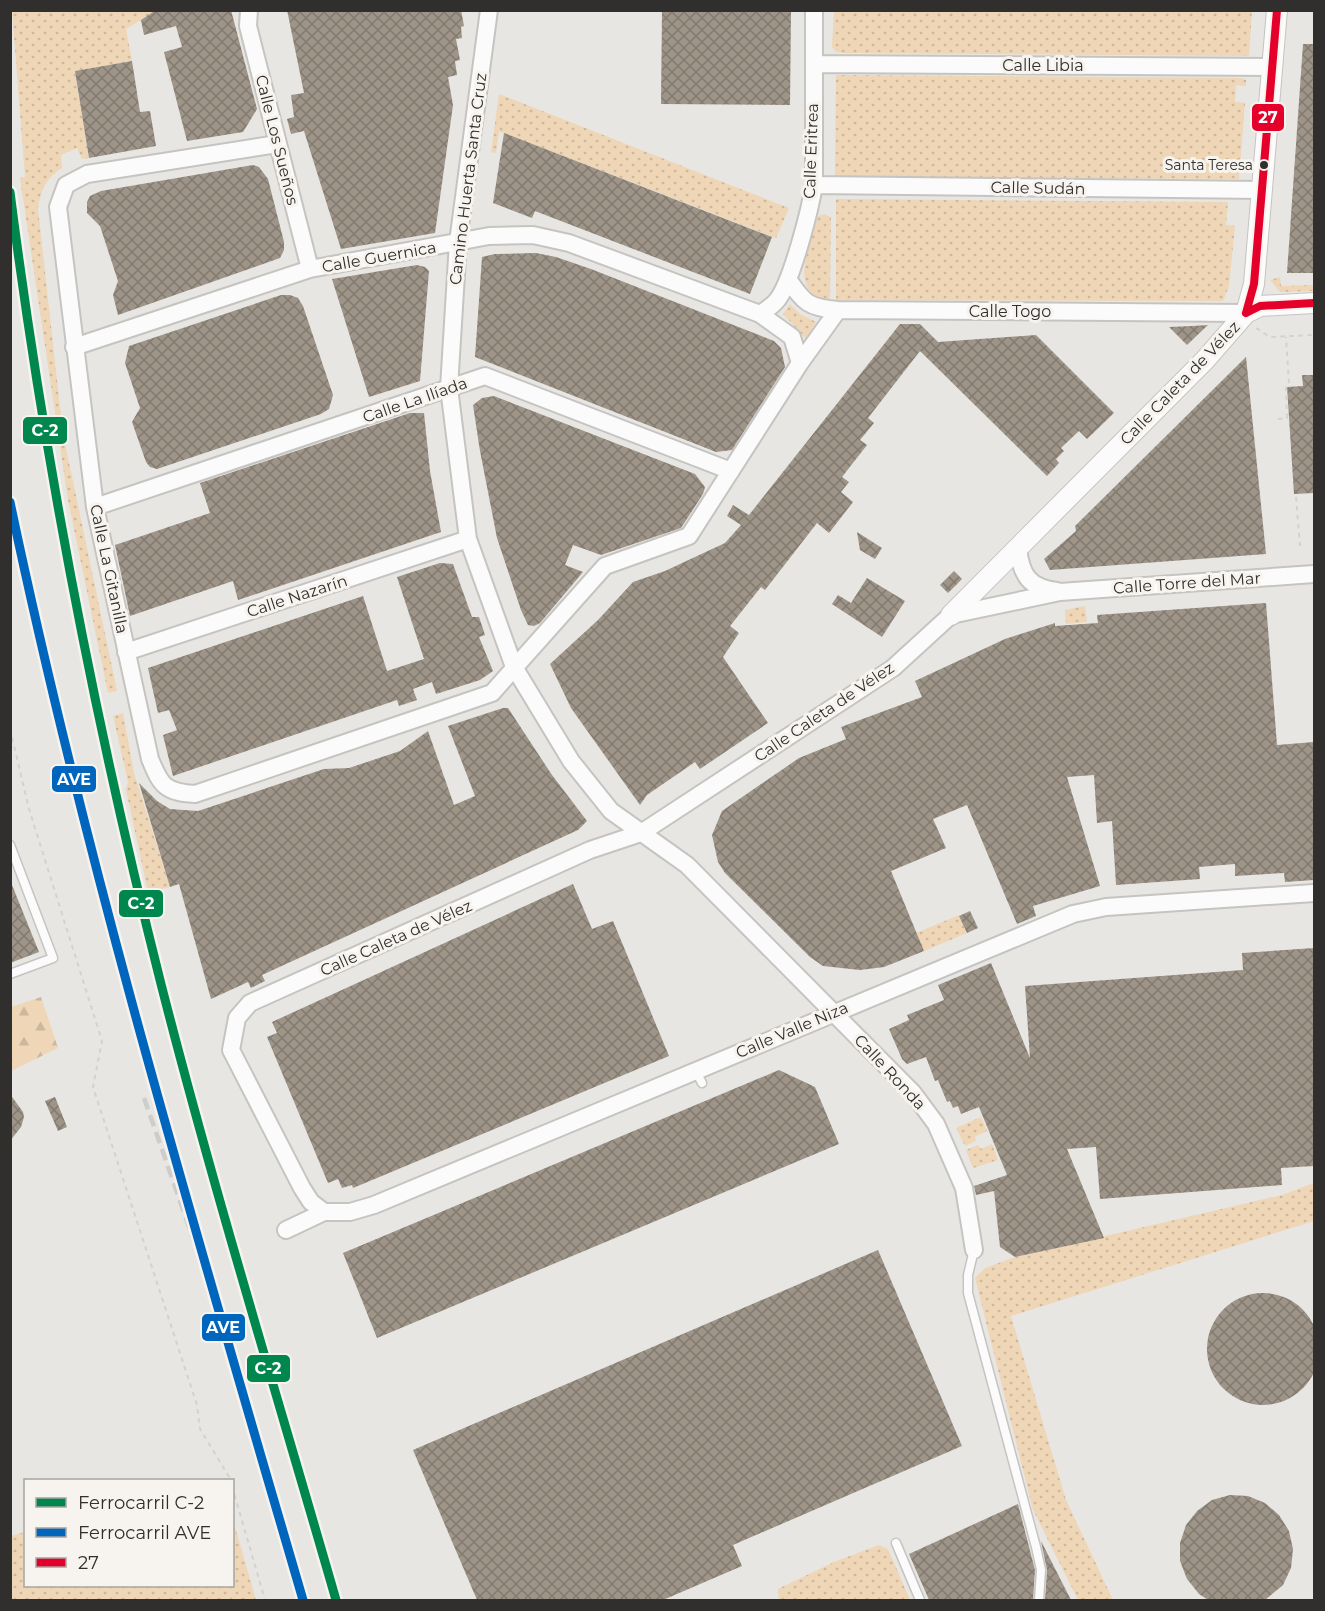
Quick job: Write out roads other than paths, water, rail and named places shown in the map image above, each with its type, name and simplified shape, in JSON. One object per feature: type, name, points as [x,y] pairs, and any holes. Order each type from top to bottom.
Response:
[{"type":"street","name":"Calle Los Sueños","points":[[249,10],[248,26],[310,269]]},
{"type":"street","name":"Camino Huerta Santa Cruz","points":[[489,10],[458,242],[449,388],[468,539],[514,667],[571,761],[611,811],[641,833]]},
{"type":"street","name":"Calle Eritrea","points":[[760,314],[778,300],[788,279],[814,185],[814,10]]},
{"type":"street","name":"Calle Caleta de Vélez","points":[[324,1212],[311,1202],[302,1188],[231,1050],[237,1018],[250,1003],[590,850],[641,833],[893,668],[951,615],[1205,360],[1249,322],[1277,10]]},
{"type":"street","name":"Calle Libia","points":[[814,64],[1273,67]]},
{"type":"street","name":"Calle La Gitanilla","points":[[277,144],[87,174],[66,185],[58,207],[95,507],[150,759],[160,783],[176,793],[195,794],[492,693],[514,667]]},
{"type":"street","name":"Calle Sudán","points":[[814,185],[1262,190]]},
{"type":"street","name":"Calle Guernica","points":[[74,347],[273,279],[310,269],[489,236],[533,235],[569,243],[760,314],[792,337],[800,363]]},
{"type":"street","name":"Calle Togo","points":[[788,279],[802,300],[817,308],[838,310],[1249,322]]},
{"type":"street","points":[[1249,322],[1260,306],[1314,303]]},
{"type":"street","points":[[514,667],[605,566],[689,536],[800,363],[838,310]]},
{"type":"street","name":"Calle La Ilíada","points":[[95,507],[485,376],[731,471]]},
{"type":"street","name":"Calle Nazarín","points":[[126,652],[468,539]]},
{"type":"street","name":"Calle Torre del Mar","points":[[1018,548],[1019,562],[1030,582],[1041,589],[1060,592]]},
{"type":"street","name":"Calle Torre del Mar","points":[[951,615],[1060,592],[1314,574]]},
{"type":"street","name":"Calle Ronda","points":[[641,833],[687,866],[886,1063],[936,1124],[964,1188],[974,1250]]},
{"type":"street","name":"Calle Valle Niza","points":[[286,1230],[324,1212],[350,1212],[374,1205],[699,1077],[832,1012],[1073,914],[1106,908],[1314,893]]},
{"type":"lane","points":[[10,844],[53,958],[10,974]]},
{"type":"lane","points":[[974,1250],[968,1275],[968,1293],[1036,1547],[1041,1570],[1039,1600]]},
{"type":"lane","points":[[896,1543],[920,1600]]},
{"type":"railway","points":[[144,1098],[225,1330]]},
{"type":"rail line","name":"C-2","points":[[10,192],[55,491],[114,788],[161,984],[202,1139],[336,1600]]},
{"type":"rail line","name":"AVE","points":[[10,502],[41,641],[109,917],[184,1191],[303,1600]]},
{"type":"place","name":"Santa Teresa","points":[[1264,165]]}]
